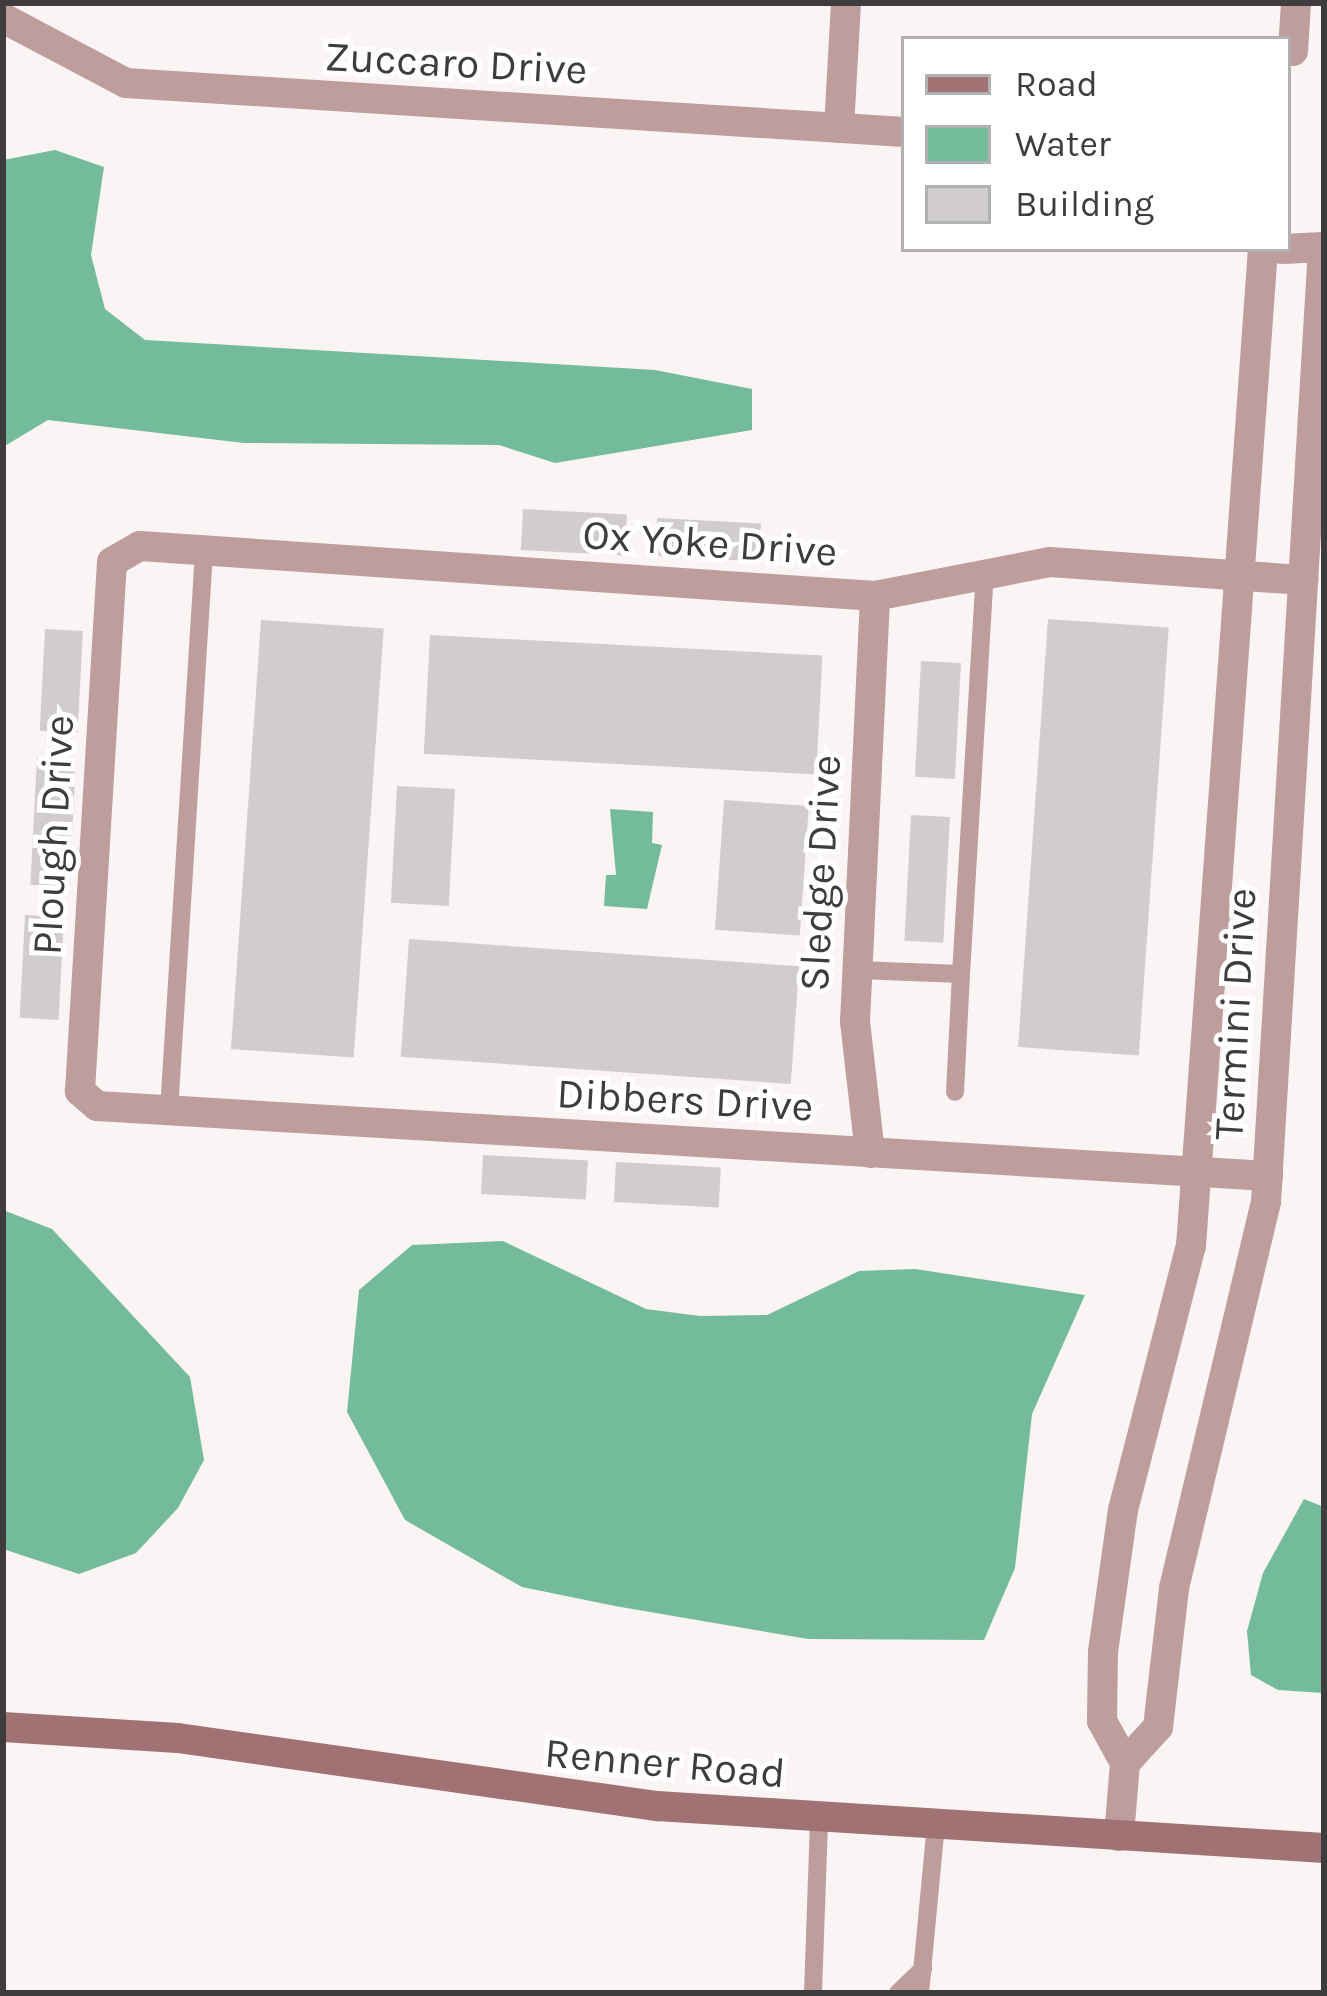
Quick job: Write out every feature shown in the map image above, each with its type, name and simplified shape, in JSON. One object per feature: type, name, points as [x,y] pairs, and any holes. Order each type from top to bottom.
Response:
[{"type":"main road","name":"Renner Road","points":[[3,1727],[136,1732],[446,1784],[819,1818],[1324,1848]]},
{"type":"street","points":[[839,128],[845,3]]},
{"type":"street","points":[[1296,3],[1302,52]]},
{"type":"street","name":"Zuccaro Drive","points":[[7,30],[126,83],[901,132]]},
{"type":"street","name":"Termini Drive","points":[[1125,1763],[1158,1727],[1174,1588],[1229,1388],[1268,1176],[1323,247],[1291,249]]},
{"type":"street","name":"Termini Drive","points":[[1119,1836],[1125,1763],[1102,1721],[1103,1652],[1123,1510],[1191,1246],[1263,252]]},
{"type":"street","name":"Ox Yoke Drive","points":[[112,562],[140,546],[875,596],[1051,562],[1303,580]]},
{"type":"street","name":"Plough Drive","points":[[97,1106],[80,1091],[112,562]]},
{"type":"street","name":"Sledge Drive","points":[[870,1153],[858,970],[875,596]]},
{"type":"street","name":"Dibbers Drive","points":[[97,1106],[1268,1176]]},
{"type":"lane","points":[[169,1111],[204,551]]},
{"type":"lane","points":[[956,1092],[985,572]]},
{"type":"lane","points":[[858,970],[961,974]]},
{"type":"lane","points":[[813,1993],[819,1818]]},
{"type":"lane","points":[[920,1993],[936,1825]]},
{"type":"lane","points":[[898,1993],[923,1970]]},
{"type":"water","points":[[55,150],[104,167],[91,255],[105,309],[145,340],[655,370],[752,389],[752,430],[555,463],[499,445],[244,443],[48,420],[3,447],[3,160]]},
{"type":"water","points":[[610,809],[653,812],[652,843],[662,845],[647,909],[604,906],[606,875],[616,875]]},
{"type":"water","points":[[3,1210],[52,1229],[190,1377],[204,1460],[178,1508],[136,1553],[79,1574],[3,1549]]},
{"type":"water","points":[[503,1241],[646,1309],[700,1316],[767,1315],[859,1271],[915,1269],[1085,1295],[1032,1414],[1015,1568],[984,1640],[808,1639],[522,1587],[405,1520],[347,1412],[359,1290],[412,1245]]},
{"type":"water","points":[[1304,1499],[1324,1507],[1324,1693],[1278,1690],[1251,1675],[1247,1631],[1263,1573]]},
{"type":"building","points":[[523,509],[627,514],[625,555],[521,550]]},
{"type":"building","points":[[657,518],[761,523],[759,561],[655,556]]},
{"type":"building","points":[[1048,619],[1169,627],[1139,1055],[1018,1047]]},
{"type":"building","points":[[261,620],[384,629],[354,1058],[231,1049]]},
{"type":"building","points":[[45,629],[83,631],[78,733],[40,731]]},
{"type":"building","points":[[430,635],[822,656],[816,774],[424,754]]},
{"type":"building","points":[[921,661],[961,663],[955,779],[915,777]]},
{"type":"building","points":[[37,758],[76,760],[69,887],[30,885]]},
{"type":"building","points":[[397,786],[455,789],[449,906],[391,903]]},
{"type":"building","points":[[724,800],[809,806],[800,936],[715,930]]},
{"type":"building","points":[[911,815],[950,817],[943,943],[904,941]]},
{"type":"building","points":[[25,915],[64,917],[59,1020],[20,1018]]},
{"type":"building","points":[[409,939],[799,966],[791,1084],[401,1057]]},
{"type":"building","points":[[483,1155],[588,1160],[586,1199],[481,1194]]},
{"type":"building","points":[[616,1162],[721,1167],[719,1207],[614,1202]]}]
